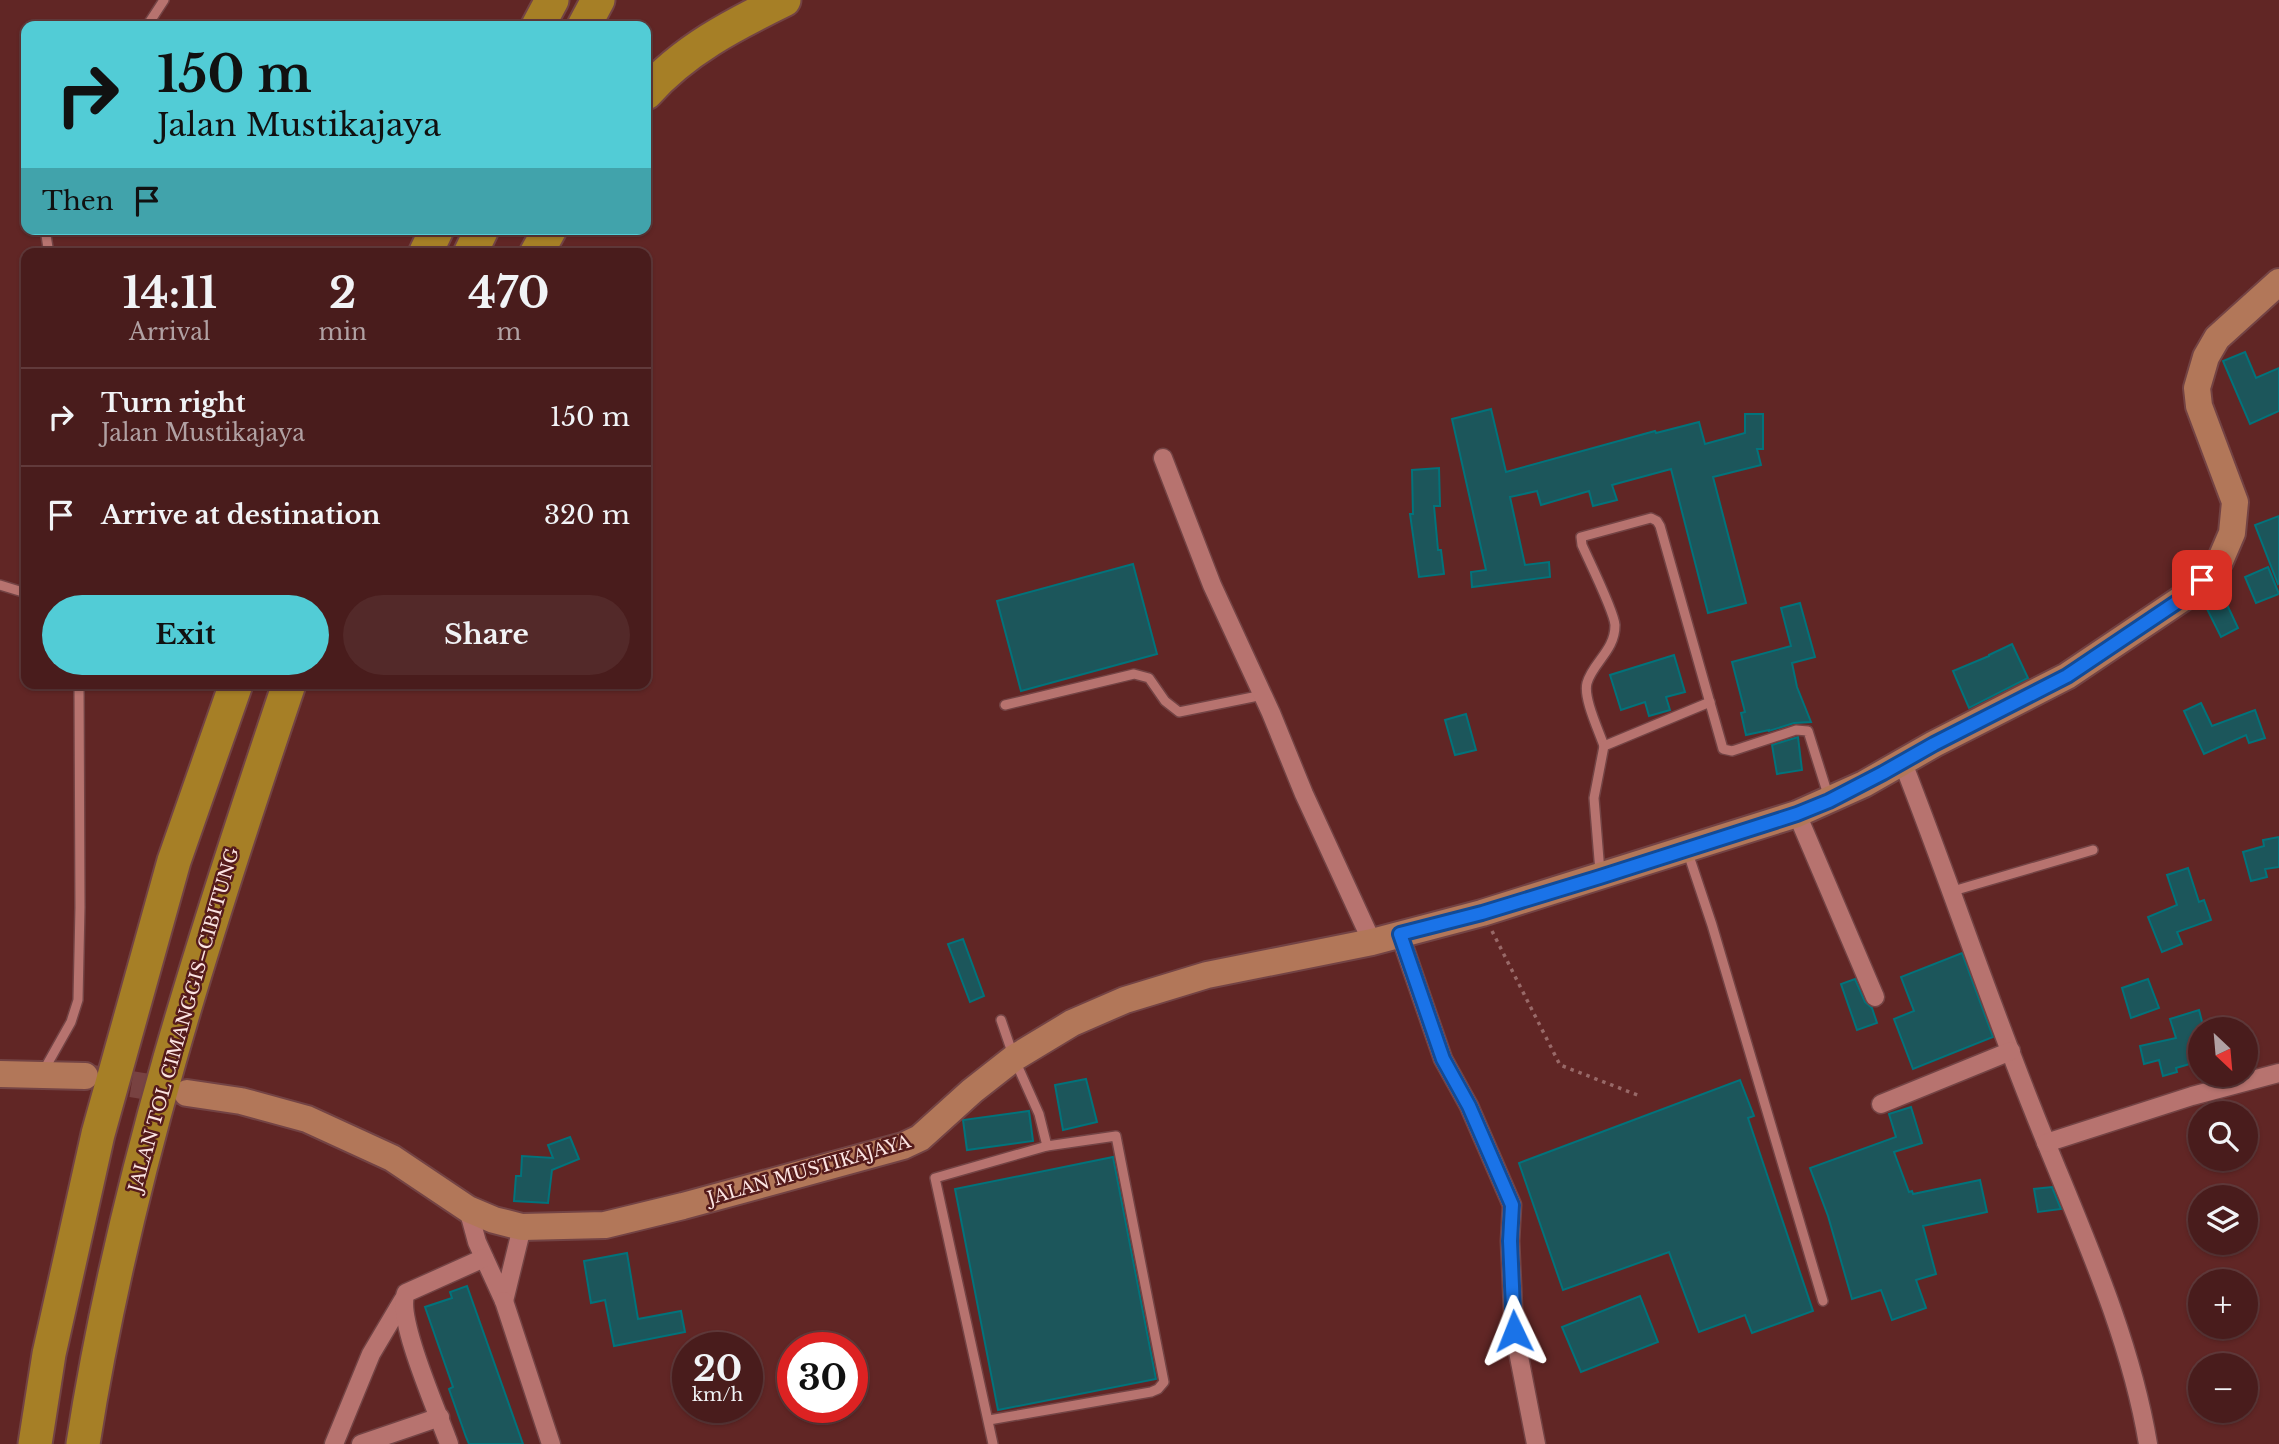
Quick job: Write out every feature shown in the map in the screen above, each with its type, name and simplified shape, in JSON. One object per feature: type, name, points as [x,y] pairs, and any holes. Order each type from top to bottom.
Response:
[{"type":"highway","points":[[519,21],[527,0]]},
{"type":"highway","points":[[541,21],[552,0]]},
{"type":"highway","points":[[587,21],[598,0]]},
{"type":"highway","points":[[651,88],[692,50],[737,23],[784,0]]},
{"type":"highway","points":[[35,1444],[49,1354],[97,1134],[174,861],[234,689]]},
{"type":"highway","name":"JALAN TOL CIMANGGIS–CIBITUNG","points":[[83,1444],[96,1361],[144,1147],[226,871],[287,689]]},
{"type":"street","name":"JALAN MUSTIKAJAYA","points":[[187,1093],[241,1101],[307,1119],[392,1158],[468,1209],[494,1220],[522,1227],[605,1225],[903,1146],[920,1138],[1014,1058],[1072,1023],[1125,1000],[1207,975],[1372,942],[1482,913],[1797,814],[1829,801],[2067,676],[2183,598],[2220,561],[2232,533],[2235,502],[2199,406],[2197,388],[2206,357],[2217,338],[2279,282]]},
{"type":"street","points":[[1163,458],[1212,585],[1372,942]]},
{"type":"street","points":[[1903,763],[1952,891],[1977,967],[2084,1239],[2130,1365],[2140,1396],[2148,1444]]},
{"type":"street","points":[[1797,814],[1875,997]]},
{"type":"street","points":[[1400,934],[1443,1059],[1469,1106],[1512,1205],[1510,1241],[1514,1331],[1536,1444]]},
{"type":"street","points":[[1881,1104],[2011,1051]]},
{"type":"street","points":[[2046,1143],[2192,1096],[2279,1073]]},
{"type":"street","points":[[0,1074],[85,1076]]},
{"type":"street","points":[[468,1209],[484,1258],[504,1301],[551,1444]]},
{"type":"street","points":[[504,1301],[522,1227]]},
{"type":"street","points":[[334,1444],[371,1354],[406,1293],[484,1258]]},
{"type":"street","points":[[403,1300],[408,1332],[449,1444]]},
{"type":"street","points":[[361,1444],[440,1418]]},
{"type":"lane","points":[[150,21],[164,0]]},
{"type":"lane","points":[[1600,877],[1594,798],[1604,746],[1587,692],[1587,682],[1614,637],[1615,621],[1582,545],[1581,537],[1586,534],[1651,518],[1657,520],[1723,749],[1732,751],[1796,730],[1808,731],[1829,801]]},
{"type":"lane","points":[[0,585],[21,591]]},
{"type":"lane","points":[[1005,705],[1134,674],[1149,677],[1165,701],[1179,712],[1262,695]]},
{"type":"lane","points":[[42,1075],[66,1033],[78,1000],[79,689]]},
{"type":"lane","points":[[1604,746],[1710,702]]},
{"type":"lane","points":[[1686,849],[1712,925],[1824,1301]]},
{"type":"lane","points":[[1952,891],[2093,850]]},
{"type":"lane","points":[[1001,1020],[1014,1058],[1039,1114],[1047,1146]]},
{"type":"lane","points":[[989,1420],[1151,1392],[1164,1382],[1116,1136],[1047,1146],[935,1178],[993,1444]]},
{"type":"path","points":[[1498,943],[1560,1065],[1640,1096]]},
{"type":"building","points":[[2245,352],[2256,378],[2279,368],[2279,411],[2250,424],[2223,361]]},
{"type":"building","points":[[1491,409],[1506,472],[1655,431],[1656,433],[1699,422],[1705,444],[1745,433],[1745,414],[1763,414],[1763,449],[1757,449],[1761,465],[1713,477],[1746,603],[1708,613],[1671,469],[1612,485],[1617,500],[1593,506],[1589,491],[1541,505],[1537,491],[1510,497],[1525,565],[1549,562],[1550,577],[1472,587],[1471,572],[1486,570],[1452,419]]},
{"type":"building","points":[[1439,468],[1440,506],[1434,506],[1438,550],[1441,550],[1444,574],[1419,577],[1410,514],[1413,514],[1412,470]]},
{"type":"building","points":[[2279,516],[2279,583],[2278,584],[2255,525]]},
{"type":"building","points":[[1133,564],[1157,654],[1021,691],[997,601]]},
{"type":"building","points":[[2268,567],[2279,594],[2256,603],[2245,577]]},
{"type":"building","points":[[2223,596],[2238,628],[2221,637],[2205,605]]},
{"type":"building","points":[[1800,603],[1815,657],[1792,663],[1797,687],[1811,722],[1794,723],[1746,735],[1741,713],[1745,712],[1732,662],[1791,646],[1781,608]]},
{"type":"building","points":[[2012,644],[2028,678],[1969,708],[1953,671]]},
{"type":"building","points":[[1674,655],[1685,692],[1666,697],[1670,710],[1649,716],[1645,702],[1621,710],[1610,675]]},
{"type":"building","points":[[2201,703],[2212,726],[2255,710],[2265,738],[2249,743],[2246,735],[2204,754],[2184,711]]},
{"type":"building","points":[[1466,714],[1476,750],[1455,755],[1445,720]]},
{"type":"building","points":[[1798,737],[1802,770],[1777,774],[1772,745]]},
{"type":"building","points":[[2279,837],[2279,867],[2265,869],[2267,877],[2251,881],[2243,852],[2264,846],[2263,840]]},
{"type":"building","points":[[2188,868],[2199,902],[2204,900],[2211,920],[2177,932],[2182,944],[2162,952],[2148,917],[2177,905],[2167,875]]},
{"type":"building","points":[[963,939],[984,996],[970,1002],[948,944]]},
{"type":"building","points":[[1962,953],[1993,1037],[1913,1069],[1894,1019],[1914,1011],[1901,977]]},
{"type":"building","points":[[1855,979],[1865,1002],[1872,1008],[1877,1023],[1857,1030],[1841,984]]},
{"type":"building","points":[[2148,979],[2159,1008],[2131,1018],[2122,988]]},
{"type":"building","points":[[2199,1010],[2201,1017],[2188,1017],[2188,1064],[2176,1068],[2177,1072],[2163,1076],[2159,1060],[2144,1064],[2140,1046],[2176,1038],[2170,1019]]},
{"type":"building","points":[[1086,1079],[1097,1122],[1063,1130],[1055,1085]]},
{"type":"building","points":[[1740,1080],[1754,1116],[1748,1118],[1813,1311],[1752,1333],[1745,1315],[1699,1332],[1669,1252],[1563,1290],[1519,1163]]},
{"type":"building","points":[[1911,1107],[1922,1143],[1894,1152],[1909,1192],[1912,1191],[1913,1194],[1980,1180],[1987,1212],[1923,1226],[1936,1274],[1916,1280],[1926,1308],[1892,1320],[1881,1290],[1852,1299],[1828,1216],[1810,1168],[1896,1137],[1889,1114]]},
{"type":"building","points":[[1029,1111],[1033,1141],[967,1150],[963,1120]]},
{"type":"building","points":[[570,1137],[579,1159],[552,1170],[548,1203],[514,1201],[516,1176],[521,1176],[522,1156],[553,1158],[548,1145]]},
{"type":"building","points":[[1113,1157],[1156,1379],[998,1410],[955,1189]]},
{"type":"building","points":[[2052,1187],[2061,1209],[2038,1212],[2034,1189]]},
{"type":"building","points":[[627,1253],[638,1319],[681,1311],[685,1332],[672,1332],[672,1335],[614,1346],[605,1300],[591,1303],[584,1261]]},
{"type":"building","points":[[467,1286],[523,1444],[469,1444],[466,1437],[449,1389],[453,1387],[425,1307],[452,1298],[450,1292]]},
{"type":"building","points":[[1640,1296],[1658,1342],[1581,1372],[1562,1327]]},
{"type":"tunnel","points":[[93,1078],[180,1092]]},
{"type":"route","points":[[1514,1331],[1510,1241],[1512,1205],[1469,1106],[1443,1059],[1400,934],[1482,913],[1600,877],[1797,814],[1829,801],[2067,676],[2183,598],[2202,580]]}]
